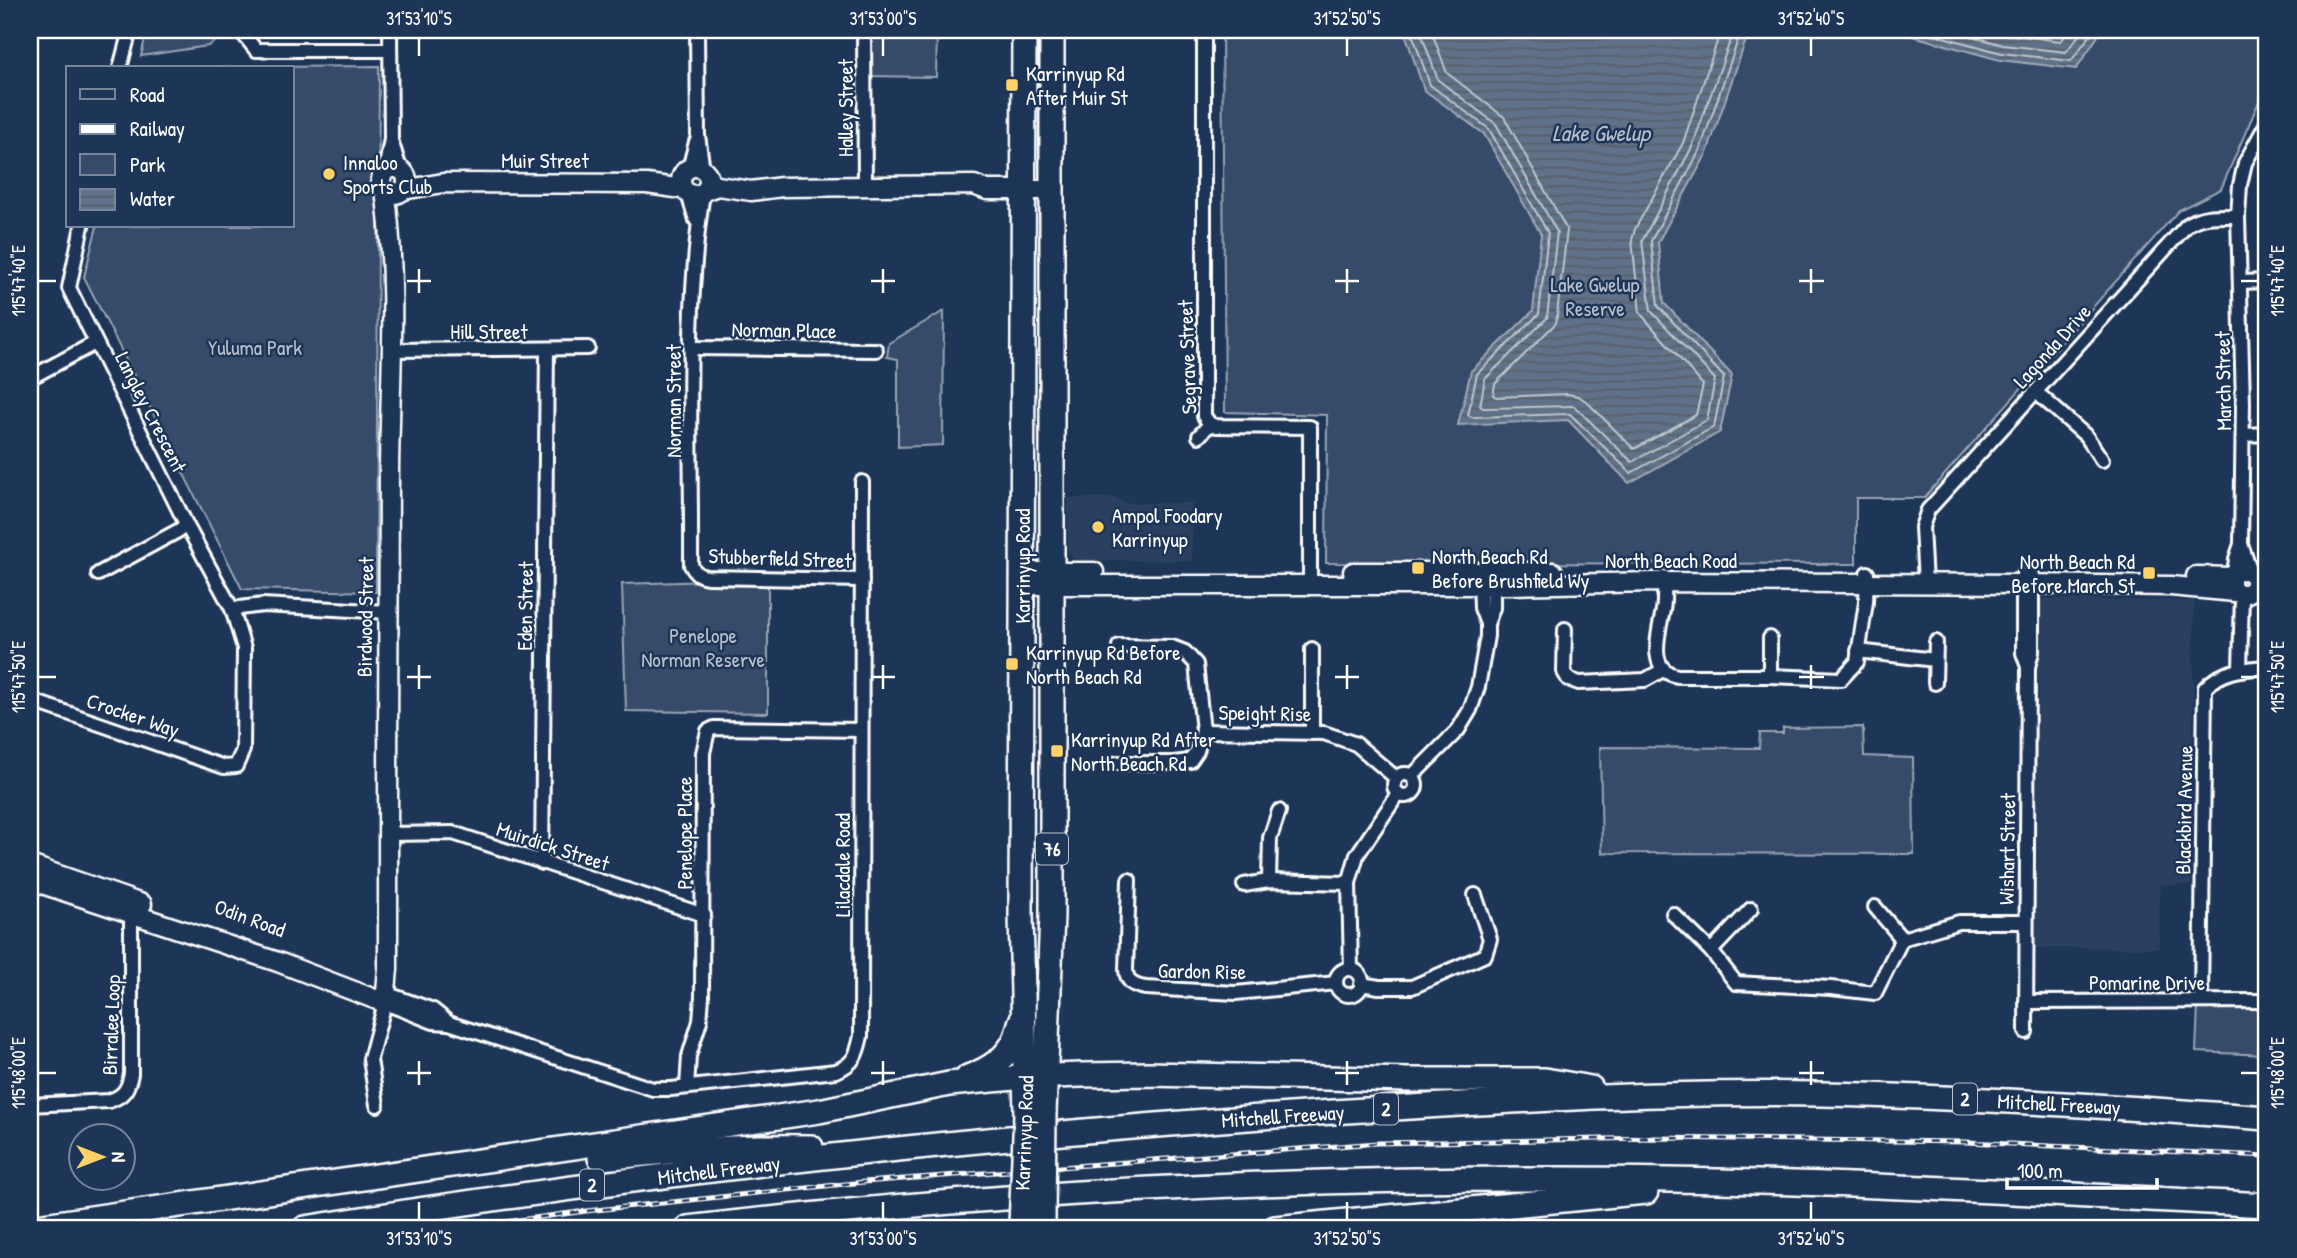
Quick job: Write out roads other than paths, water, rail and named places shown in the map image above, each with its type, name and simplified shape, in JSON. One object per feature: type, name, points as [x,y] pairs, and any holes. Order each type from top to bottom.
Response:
[{"type":"highway","name":"Karrinyup Road","points":[[1024,30],[1021,915],[1025,1013],[1035,1077]]},
{"type":"highway","name":"Karrinyup Road","points":[[1032,1226],[1035,1077],[1050,974],[1052,915],[1052,30]]},
{"type":"highway","points":[[1021,915],[1052,915]]},
{"type":"highway","points":[[1050,974],[1054,1029],[1063,1058],[1089,1069],[1149,1074]]},
{"type":"highway","points":[[949,1084],[994,1064],[1014,1042],[1025,1013]]},
{"type":"highway","points":[[30,1227],[819,1111],[949,1084],[1035,1077],[1149,1074],[1545,1080],[1639,1096]]},
{"type":"highway","name":"Mitchell Freeway","points":[[305,1228],[578,1187],[880,1150],[1219,1120],[1639,1096],[1819,1094],[1973,1099],[2267,1118]]},
{"type":"highway","points":[[384,1175],[704,1149],[776,1146],[880,1150]]},
{"type":"highway","points":[[688,1228],[904,1206],[1216,1185],[1361,1180],[1742,1181],[2267,1205]]},
{"type":"highway","points":[[1275,1228],[1545,1203],[1742,1181]]},
{"type":"street","points":[[121,66],[130,30]]},
{"type":"street","name":"Birdwood Street","points":[[385,998],[388,969],[390,231],[396,181],[391,139],[390,30]]},
{"type":"street","points":[[695,181],[698,135],[697,30]]},
{"type":"street","name":"Halley Street","points":[[864,30],[865,186]]},
{"type":"street","name":"Segrave Street","points":[[1204,30],[1205,416],[1209,424],[1310,427],[1310,578]]},
{"type":"street","points":[[240,31],[256,50],[390,50]]},
{"type":"street","name":"March Street","points":[[2240,669],[2248,583],[2236,559],[2242,544],[2243,435],[2238,216],[2245,163],[2267,123]]},
{"type":"street","name":"Muir Street","points":[[396,181],[647,184],[695,181],[751,191],[782,187],[974,185],[988,178],[1023,184],[1051,183]]},
{"type":"street","name":"Norman Street","points":[[695,181],[698,228],[692,348],[691,565],[697,574]]},
{"type":"street","name":"Lagonda Drive","points":[[1921,579],[1917,548],[1922,539],[1924,518],[1928,510],[2187,225],[2195,219],[2211,216],[2238,216]]},
{"type":"street","name":"Langley Crescent","points":[[82,228],[69,288],[187,526],[232,609],[244,648],[243,750],[236,765],[225,767]]},
{"type":"street","points":[[2241,282],[2267,281]]},
{"type":"street","points":[[30,378],[95,343]]},
{"type":"street","name":"Hill Street","points":[[391,350],[588,348]]},
{"type":"street","name":"Norman Place","points":[[692,348],[876,350]]},
{"type":"street","name":"Eden Street","points":[[542,863],[547,350]]},
{"type":"street","points":[[2036,392],[2086,436],[2102,460]]},
{"type":"street","points":[[1199,436],[1209,424]]},
{"type":"street","points":[[2243,435],[2267,434]]},
{"type":"street","name":"Lilacdale Road","points":[[671,1089],[836,1071],[856,1058],[861,1036],[862,482]]},
{"type":"street","points":[[98,575],[187,526]]},
{"type":"street","name":"Stubberfield Street","points":[[697,574],[708,577],[862,580]]},
{"type":"street","name":"North Beach Road","points":[[1022,578],[1867,578],[2028,580],[2171,586],[2248,583]]},
{"type":"street","points":[[1412,776],[1458,730],[1470,710],[1484,663],[1487,624],[1493,608],[1486,578]]},
{"type":"street","points":[[1660,578],[1664,609],[1659,623],[1657,659],[1662,670],[1678,676],[1842,679],[1857,662],[1867,578]]},
{"type":"street","name":"Wishart Street","points":[[2026,1032],[2028,667],[2032,652],[2028,580]]},
{"type":"street","points":[[232,609],[263,605],[388,612]]},
{"type":"street","points":[[1564,629],[1564,672],[1568,679],[1579,683],[1645,680],[1662,670]]},
{"type":"street","points":[[1770,638],[1770,676]]},
{"type":"street","points":[[1935,683],[1936,642]]},
{"type":"street","points":[[1117,763],[1190,761],[1197,751],[1203,732],[1196,664],[1185,652],[1172,647],[1119,646]]},
{"type":"street","points":[[1312,649],[1312,733]]},
{"type":"street","points":[[1858,651],[1935,660]]},
{"type":"street","name":"Blackbird Avenue","points":[[2201,1001],[2205,688],[2216,677],[2240,669],[2267,667]]},
{"type":"street","name":"Crocker Way","points":[[30,699],[225,767]]},
{"type":"street","name":"Penelope Place","points":[[687,1087],[689,1056],[700,1021],[704,915],[703,753],[708,731],[714,728],[861,730]]},
{"type":"street","name":"Speight Rise","points":[[1203,732],[1324,733],[1356,744],[1396,778]]},
{"type":"street","points":[[1406,774],[1412,776],[1416,784],[1414,792],[1406,796],[1398,794],[1394,785],[1396,778],[1406,774]]},
{"type":"street","points":[[1351,970],[1349,883],[1357,855],[1398,794]]},
{"type":"street","points":[[1269,881],[1270,838],[1279,811]]},
{"type":"street","name":"Muirdick Street","points":[[388,834],[453,833],[704,915]]},
{"type":"street","name":"Odin Road","points":[[30,865],[138,909]]},
{"type":"street","name":"Odin Road","points":[[30,880],[261,946],[385,998],[433,1010],[449,1023],[653,1089],[671,1089]]},
{"type":"street","name":"Gardon Rise","points":[[1129,880],[1126,970],[1129,980],[1135,986],[1236,993],[1336,983]]},
{"type":"street","points":[[1244,885],[1269,881],[1349,883]]},
{"type":"street","points":[[1361,984],[1412,987],[1485,956],[1490,939],[1475,895]]},
{"type":"street","points":[[1875,907],[1902,939]]},
{"type":"street","name":"Birralee Loop","points":[[30,1105],[109,1101],[121,1097],[128,1087],[131,1074],[132,944],[138,909]]},
{"type":"street","points":[[1711,951],[1751,909]]},
{"type":"street","points":[[1673,914],[1711,951],[1736,983],[1875,993],[1902,939],[1959,922],[2025,922]]},
{"type":"street","points":[[1351,970],[1360,976],[1361,984],[1357,992],[1348,995],[1340,992],[1336,983],[1342,971],[1351,970]]},
{"type":"street","points":[[377,1105],[370,1059],[385,998]]},
{"type":"street","name":"Pomarine Drive","points":[[2026,1002],[2267,1001]]},
{"type":"water","name":"Lake Gwelup","points":[[1404,30],[1806,30],[1746,40],[1707,153],[1658,242],[1664,303],[1732,375],[1720,432],[1629,483],[1568,420],[1458,425],[1471,371],[1533,311],[1541,234],[1484,134],[1424,90]]},
{"type":"water","points":[[1891,30],[2102,30],[2076,69],[2000,60]]},
{"type":"railway","points":[[460,1228],[586,1211],[864,1182],[1377,1143],[1656,1138],[1966,1142],[2267,1156]]},
{"type":"place","name":"Karrinyup Rd After Muir St","points":[[1012,85]]},
{"type":"place","name":"Innaloo Sports Club","points":[[329,174]]},
{"type":"place","name":"Ampol Foodary Karrinyup","points":[[1098,527]]},
{"type":"place","name":"North Beach Rd Before Brushfield Wy","points":[[1418,568]]},
{"type":"place","name":"North Beach Rd Before March St","points":[[2149,573]]},
{"type":"place","name":"Karrinyup Rd Before North Beach Rd","points":[[1012,664]]},
{"type":"place","name":"Karrinyup Rd After North Beach Rd","points":[[1057,751]]},
{"type":"park label","name":"Lake Gwelup Reserve","points":[[1595,296]]},
{"type":"park label","name":"Yuluma Park","points":[[255,347]]},
{"type":"park label","name":"Penelope Norman Reserve","points":[[703,647]]}]
